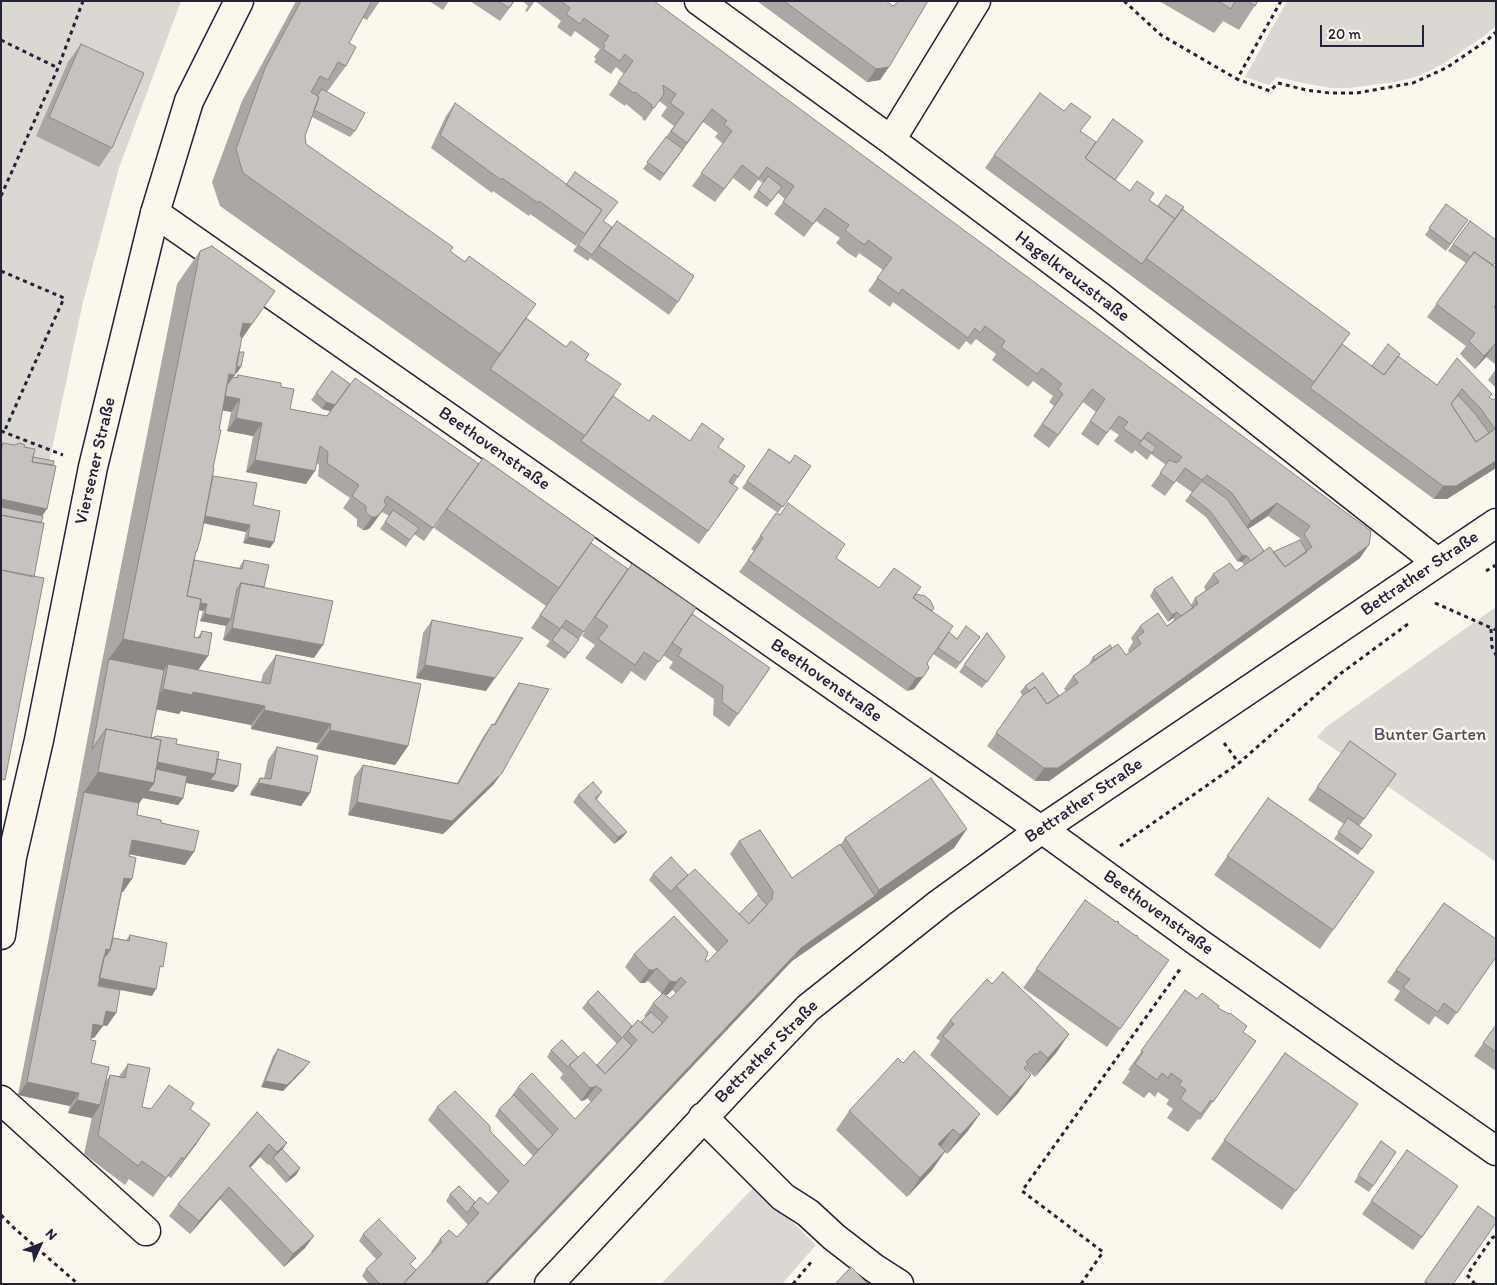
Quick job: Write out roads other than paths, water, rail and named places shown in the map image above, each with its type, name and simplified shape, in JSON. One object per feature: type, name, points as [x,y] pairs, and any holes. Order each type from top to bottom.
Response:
[{"type":"street","name":"Viersener Straße","points":[[1,935],[6,862],[39,740],[93,467],[155,213],[189,101],[239,1]]},
{"type":"street","name":"Hagelkreuzstraße","points":[[699,1],[891,140],[1103,299],[1437,562]]},
{"type":"street","points":[[891,140],[976,1]]},
{"type":"street","name":"Beethovenstraße","points":[[155,213],[1042,829],[1496,1151]]},
{"type":"street","name":"Bettrather Straße","points":[[549,1284],[808,1008],[940,903],[1042,829],[1496,523]]},
{"type":"street","points":[[1,1100],[146,1231]]},
{"type":"street","name":"Bettrather Straße","points":[[704,1117],[784,1197],[808,1212],[874,1268],[899,1284]]},
{"type":"park label","name":"Bunter Garten","points":[[1430,735]]}]
